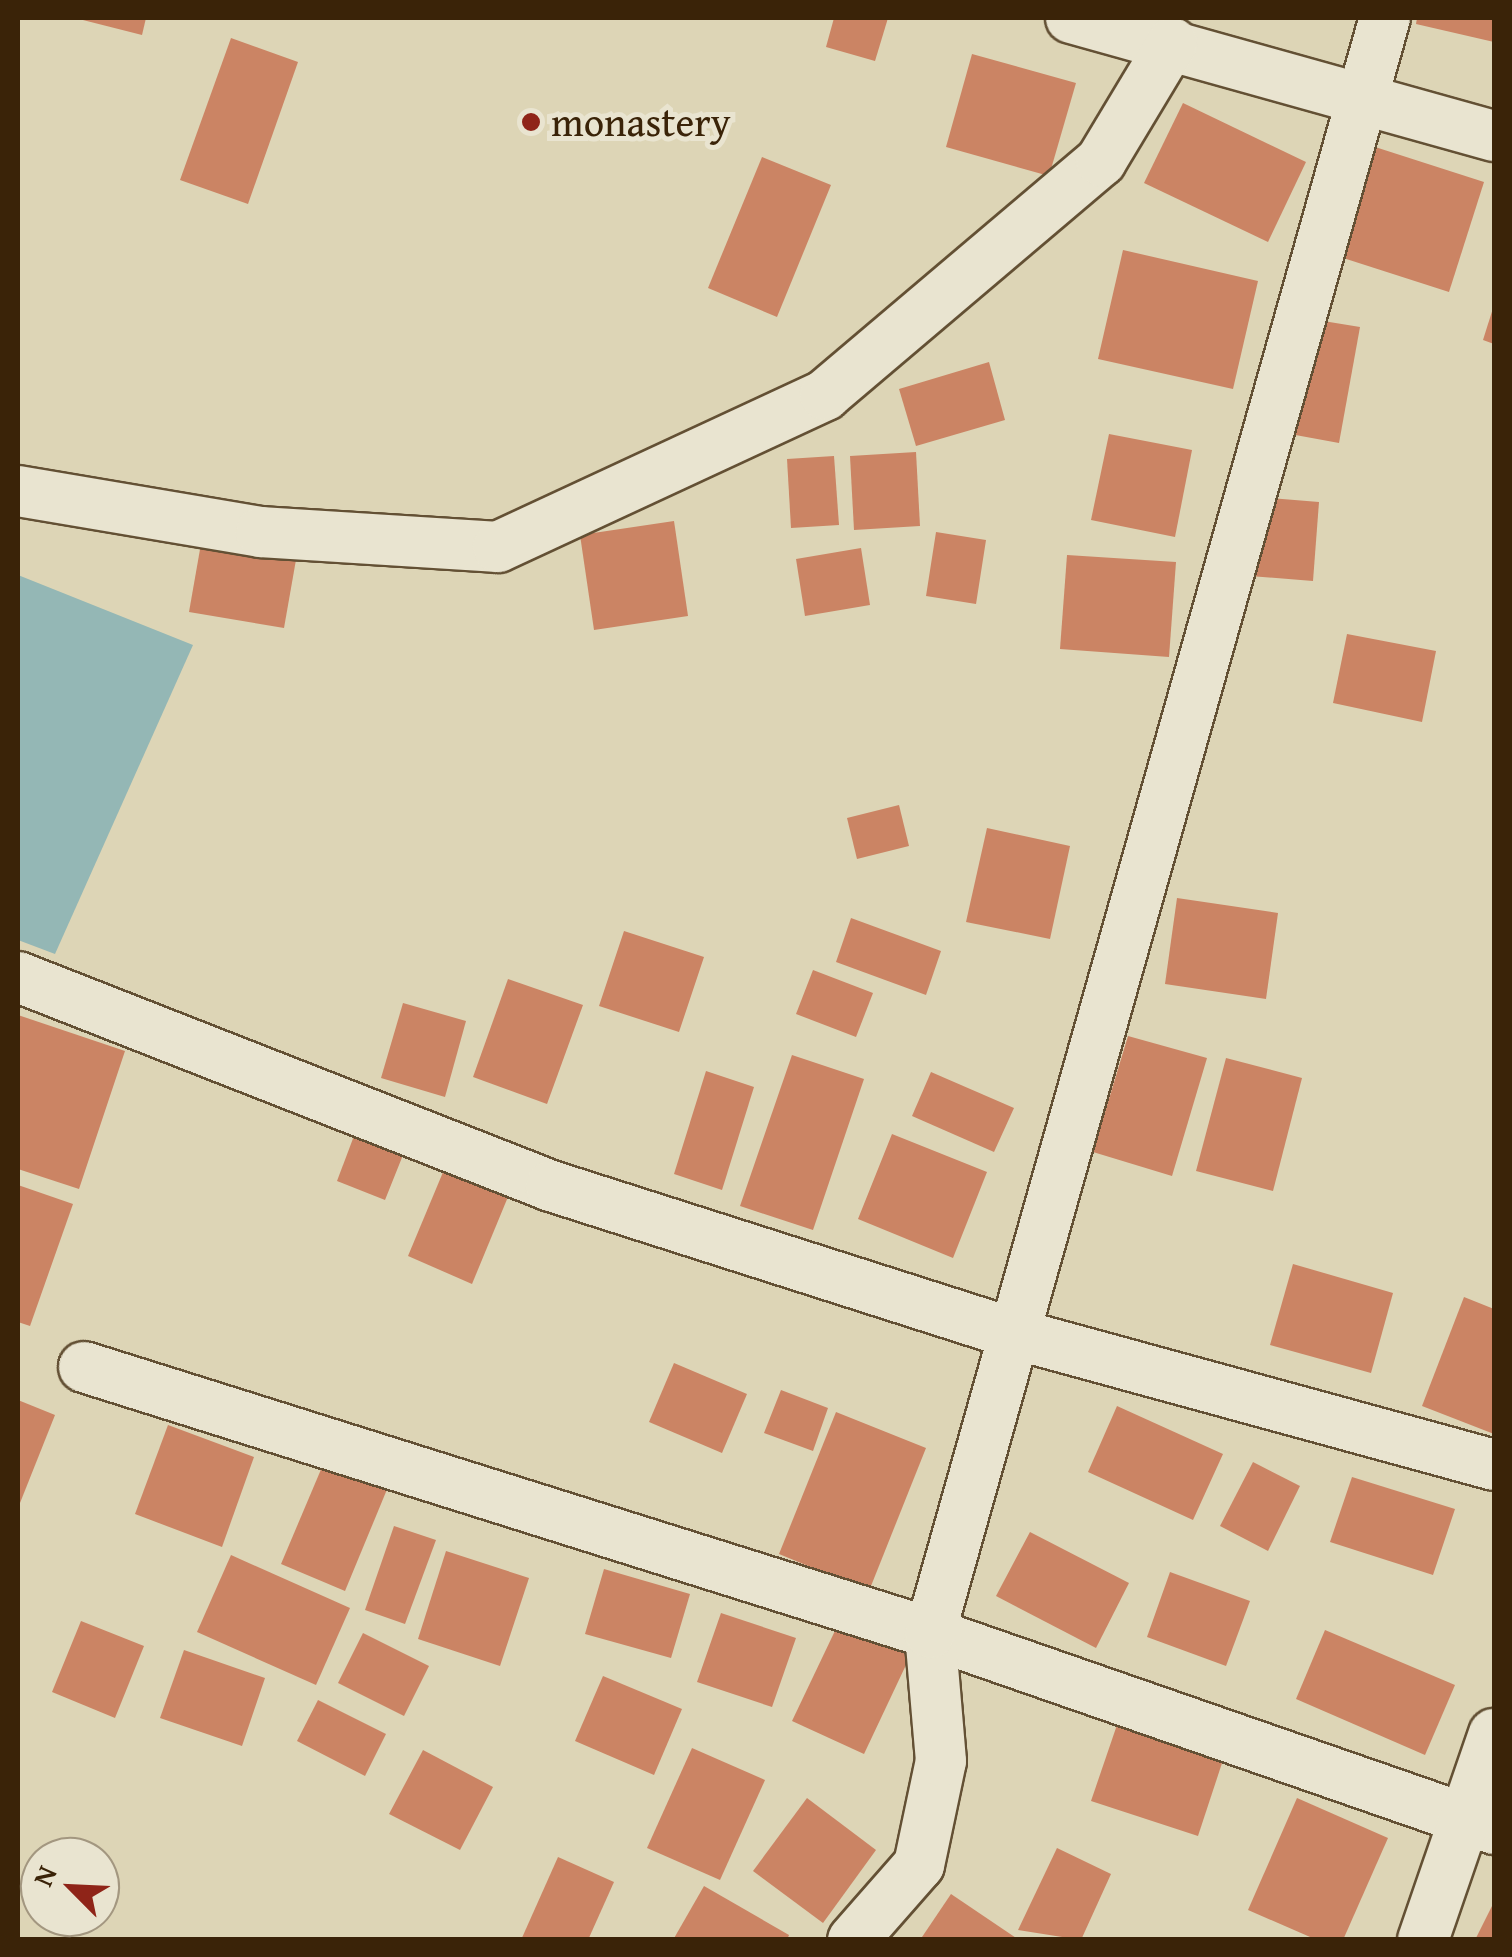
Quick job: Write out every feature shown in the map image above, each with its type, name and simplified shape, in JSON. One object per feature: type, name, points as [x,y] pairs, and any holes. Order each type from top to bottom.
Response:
[{"type":"street","points":[[1071,18],[1172,42],[1494,136]]},
{"type":"street","points":[[854,1940],[918,1865],[941,1761],[930,1633],[1019,1335],[1358,97],[1385,18]]},
{"type":"street","points":[[18,491],[261,532],[498,546],[826,395],[1101,161],[1172,42]]},
{"type":"street","points":[[18,977],[552,1186],[1019,1335],[1494,1465]]},
{"type":"street","points":[[84,1367],[930,1633],[1480,1824]]},
{"type":"street","points":[[1423,1940],[1480,1824],[1494,1734]]},
{"type":"water","points":[[18,575],[193,645],[55,954],[18,940]]},
{"type":"building","points":[[75,18],[146,18],[142,35]]},
{"type":"building","points":[[834,18],[888,18],[875,61],[826,47]]},
{"type":"building","points":[[1417,18],[1494,18],[1494,42],[1416,24]]},
{"type":"building","points":[[231,38],[298,62],[248,204],[180,180]]},
{"type":"building","points":[[972,54],[1076,83],[1049,176],[946,147]]},
{"type":"building","points":[[1183,103],[1306,162],[1268,242],[1144,183]]},
{"type":"building","points":[[1372,146],[1484,182],[1449,292],[1337,256]]},
{"type":"building","points":[[762,157],[831,185],[777,317],[708,288]]},
{"type":"building","points":[[1123,250],[1258,281],[1233,389],[1098,359]]},
{"type":"building","points":[[1494,305],[1494,344],[1483,340]]},
{"type":"building","points":[[1311,319],[1360,327],[1339,443],[1290,434]]},
{"type":"building","points":[[989,362],[1005,420],[916,446],[899,389]]},
{"type":"building","points":[[1109,434],[1192,450],[1175,537],[1091,520]]},
{"type":"building","points":[[916,452],[920,526],[854,530],[850,456]]},
{"type":"building","points":[[834,456],[839,525],[791,528],[787,459]]},
{"type":"building","points":[[1257,497],[1319,502],[1313,581],[1250,576]]},
{"type":"building","points":[[674,521],[688,616],[594,630],[580,535]]},
{"type":"building","points":[[936,532],[986,540],[976,604],[926,596]]},
{"type":"building","points":[[202,538],[297,554],[284,628],[189,612]]},
{"type":"building","points":[[861,548],[870,605],[805,616],[796,559]]},
{"type":"building","points":[[1067,555],[1176,562],[1169,657],[1060,649]]},
{"type":"building","points":[[1347,634],[1436,651],[1422,722],[1333,703]]},
{"type":"building","points":[[899,805],[909,846],[857,859],[847,818]]},
{"type":"building","points":[[987,828],[1070,846],[1050,939],[966,922]]},
{"type":"building","points":[[1177,898],[1278,913],[1266,999],[1165,984]]},
{"type":"building","points":[[851,918],[941,951],[926,995],[836,962]]},
{"type":"building","points":[[624,931],[704,957],[679,1032],[599,1006]]},
{"type":"building","points":[[813,970],[873,993],[856,1037],[796,1014]]},
{"type":"building","points":[[508,979],[583,1005],[547,1104],[473,1077]]},
{"type":"building","points":[[403,1003],[466,1021],[445,1097],[381,1078]]},
{"type":"building","points":[[18,1015],[125,1051],[79,1189],[18,1169]]},
{"type":"building","points":[[1128,1036],[1207,1058],[1172,1176],[1093,1152]]},
{"type":"building","points":[[792,1055],[864,1079],[813,1230],[740,1206]]},
{"type":"building","points":[[1226,1058],[1302,1078],[1273,1191],[1196,1171]]},
{"type":"building","points":[[706,1071],[754,1087],[722,1190],[674,1174]]},
{"type":"building","points":[[931,1072],[1014,1108],[994,1152],[912,1116]]},
{"type":"building","points":[[360,1120],[409,1140],[385,1200],[337,1181]]},
{"type":"building","points":[[892,1134],[987,1172],[953,1258],[858,1219]]},
{"type":"building","points":[[446,1165],[510,1192],[472,1284],[408,1256]]},
{"type":"building","points":[[18,1185],[73,1204],[30,1326],[18,1322]]},
{"type":"building","points":[[1293,1264],[1393,1293],[1371,1373],[1270,1345]]},
{"type":"building","points":[[1464,1297],[1494,1309],[1494,1434],[1422,1406]]},
{"type":"building","points":[[674,1363],[747,1394],[722,1453],[649,1422]]},
{"type":"building","points":[[781,1390],[828,1408],[813,1451],[764,1433]]},
{"type":"building","points":[[18,1400],[55,1415],[18,1508]]},
{"type":"building","points":[[1117,1406],[1223,1454],[1193,1520],[1088,1472]]},
{"type":"building","points":[[836,1412],[926,1448],[869,1591],[779,1554]]},
{"type":"building","points":[[168,1425],[254,1457],[222,1547],[135,1514]]},
{"type":"building","points":[[325,1460],[388,1487],[345,1591],[281,1564]]},
{"type":"building","points":[[1253,1462],[1300,1486],[1268,1551],[1220,1526]]},
{"type":"building","points":[[1352,1477],[1455,1509],[1433,1575],[1330,1542]]},
{"type":"building","points":[[394,1526],[436,1540],[405,1624],[365,1610]]},
{"type":"building","points":[[1030,1532],[1129,1583],[1096,1648],[996,1596]]},
{"type":"building","points":[[446,1551],[529,1578],[500,1666],[418,1639]]},
{"type":"building","points":[[231,1555],[350,1608],[316,1685],[197,1632]]},
{"type":"building","points":[[604,1569],[690,1594],[671,1658],[585,1634]]},
{"type":"building","points":[[1170,1572],[1250,1601],[1226,1666],[1147,1637]]},
{"type":"building","points":[[721,1613],[796,1638],[772,1707],[697,1682]]},
{"type":"building","points":[[843,1614],[914,1648],[864,1754],[792,1721]]},
{"type":"building","points":[[81,1621],[144,1646],[115,1718],[52,1692]]},
{"type":"building","points":[[1325,1630],[1455,1685],[1425,1755],[1296,1699]]},
{"type":"building","points":[[363,1633],[429,1666],[404,1716],[338,1683]]},
{"type":"building","points":[[184,1650],[265,1678],[242,1746],[160,1718]]},
{"type":"building","points":[[603,1676],[682,1709],[654,1775],[575,1741]]},
{"type":"building","points":[[318,1700],[386,1734],[365,1776],[297,1741]]},
{"type":"building","points":[[1118,1722],[1224,1757],[1198,1836],[1091,1801]]},
{"type":"building","points":[[692,1748],[765,1780],[720,1880],[647,1848]]},
{"type":"building","points":[[423,1750],[493,1787],[460,1850],[389,1814]]},
{"type":"building","points":[[807,1798],[876,1850],[823,1923],[753,1871]]},
{"type":"building","points":[[1297,1798],[1388,1838],[1343,1940],[1317,1940],[1248,1910]]},
{"type":"building","points":[[1057,1848],[1111,1874],[1081,1940],[1018,1930]]},
{"type":"building","points":[[558,1857],[614,1882],[588,1940],[521,1940]]},
{"type":"building","points":[[704,1886],[789,1935],[787,1940],[673,1940]]},
{"type":"building","points":[[951,1894],[1019,1940],[920,1940]]},
{"type":"building","points":[[1494,1902],[1494,1940],[1475,1940]]},
{"type":"place","name":"monastery","points":[[531,122]]}]
